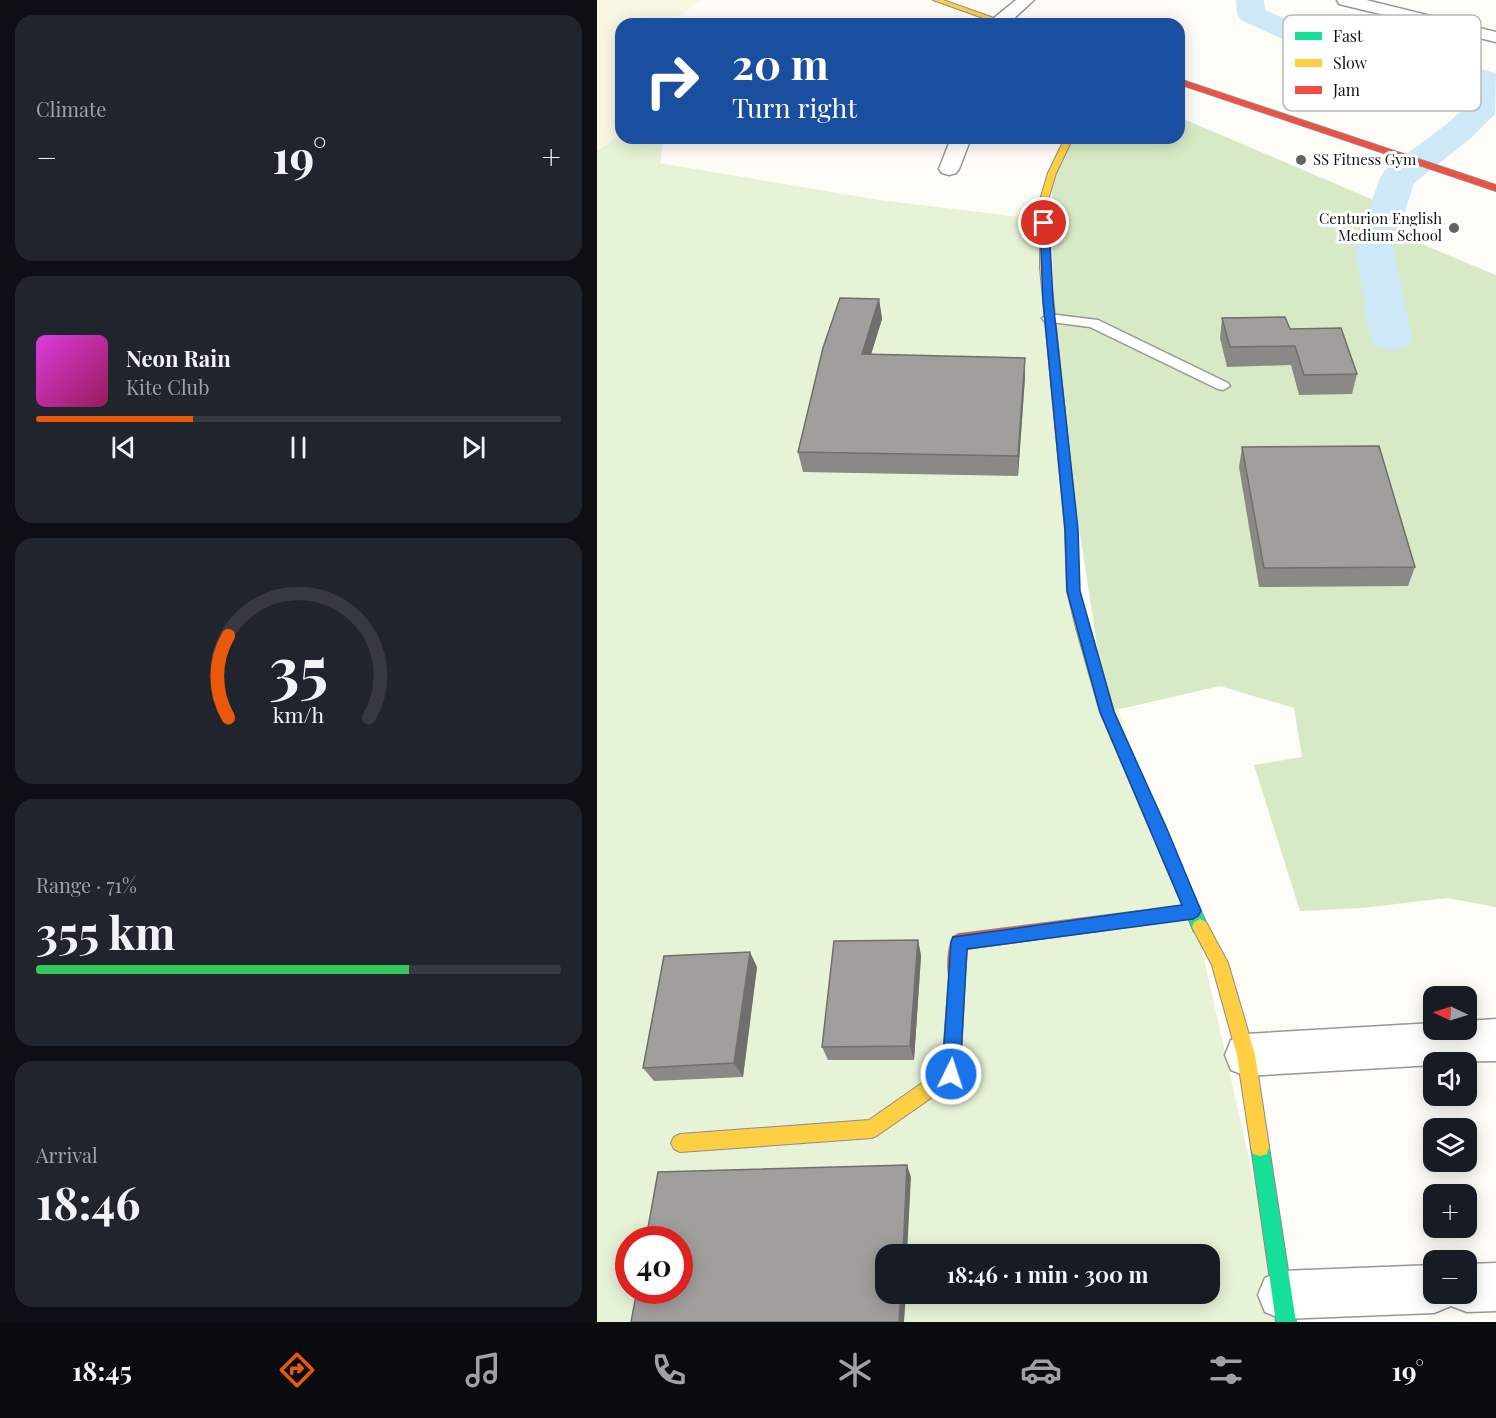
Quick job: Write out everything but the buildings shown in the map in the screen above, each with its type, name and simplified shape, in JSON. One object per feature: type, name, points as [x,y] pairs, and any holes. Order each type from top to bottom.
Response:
[{"type":"street","points":[[936,0],[988,18]]},
{"type":"street","points":[[1008,18],[1026,0]]},
{"type":"street","points":[[1345,0],[1406,15]]},
{"type":"street","points":[[1481,33],[1496,37]]},
{"type":"street","points":[[1185,83],[1496,188]]},
{"type":"street","points":[[949,170],[959,144]]},
{"type":"street","points":[[1066,144],[1044,200],[1045,268],[1071,529],[1073,591],[1084,637],[1107,712],[1193,911],[1220,963],[1246,1055],[1284,1308],[1423,1290]]},
{"type":"street","points":[[680,1143],[872,1129],[951,1074],[959,942],[1193,911]]},
{"type":"street","points":[[1246,1055],[1496,1041]]},
{"type":"street","points":[[1477,1288],[1496,1287]]},
{"type":"lane","points":[[1049,318],[1093,324],[1223,386]]},
{"type":"shaded area","points":[[597,0],[700,0],[678,18],[615,18],[615,139],[597,151]]},
{"type":"green space","points":[[1185,120],[1376,201],[1424,245],[1496,275],[1496,907],[1447,898],[1362,908],[1300,911],[1254,765],[1302,757],[1294,708],[1220,686],[1107,712],[1053,355],[1052,173],[1067,144],[1185,144]]},
{"type":"green space","points":[[615,139],[615,144],[663,144],[660,163],[879,200],[1036,219],[1073,591],[1193,911],[1286,1322],[597,1322],[597,151]]},
{"type":"waterway","points":[[1250,0],[1251,14],[1283,28]]},
{"type":"waterway","points":[[1481,79],[1485,80],[1481,109]]},
{"type":"waterway","points":[[1391,338],[1374,248],[1398,178],[1459,131],[1479,111]]},
{"type":"traffic: fast","points":[[1083,628],[1107,712],[1200,927]]},
{"type":"traffic: fast","points":[[1260,1147],[1286,1322]]},
{"type":"traffic: slow","points":[[936,0],[989,18]]},
{"type":"traffic: slow","points":[[1066,144],[1052,173],[1044,200],[1045,268],[1071,529],[1073,591],[1083,628]]},
{"type":"traffic: slow","points":[[1200,927],[1220,963],[1246,1055],[1260,1147]]},
{"type":"traffic: slow","points":[[680,1143],[872,1129],[951,1074],[957,977]]},
{"type":"traffic: jam","points":[[1185,83],[1496,188]]},
{"type":"traffic: jam","points":[[957,977],[959,942],[1193,911]]},
{"type":"place","name":"SS Fitness Gym","points":[[1301,160]]},
{"type":"place","name":"Centurion English Medium School","points":[[1454,228]]},
{"type":"route","points":[[951,1074],[959,942],[1193,911],[1107,712],[1084,637],[1073,591],[1071,529],[1045,268],[1044,223]]}]
